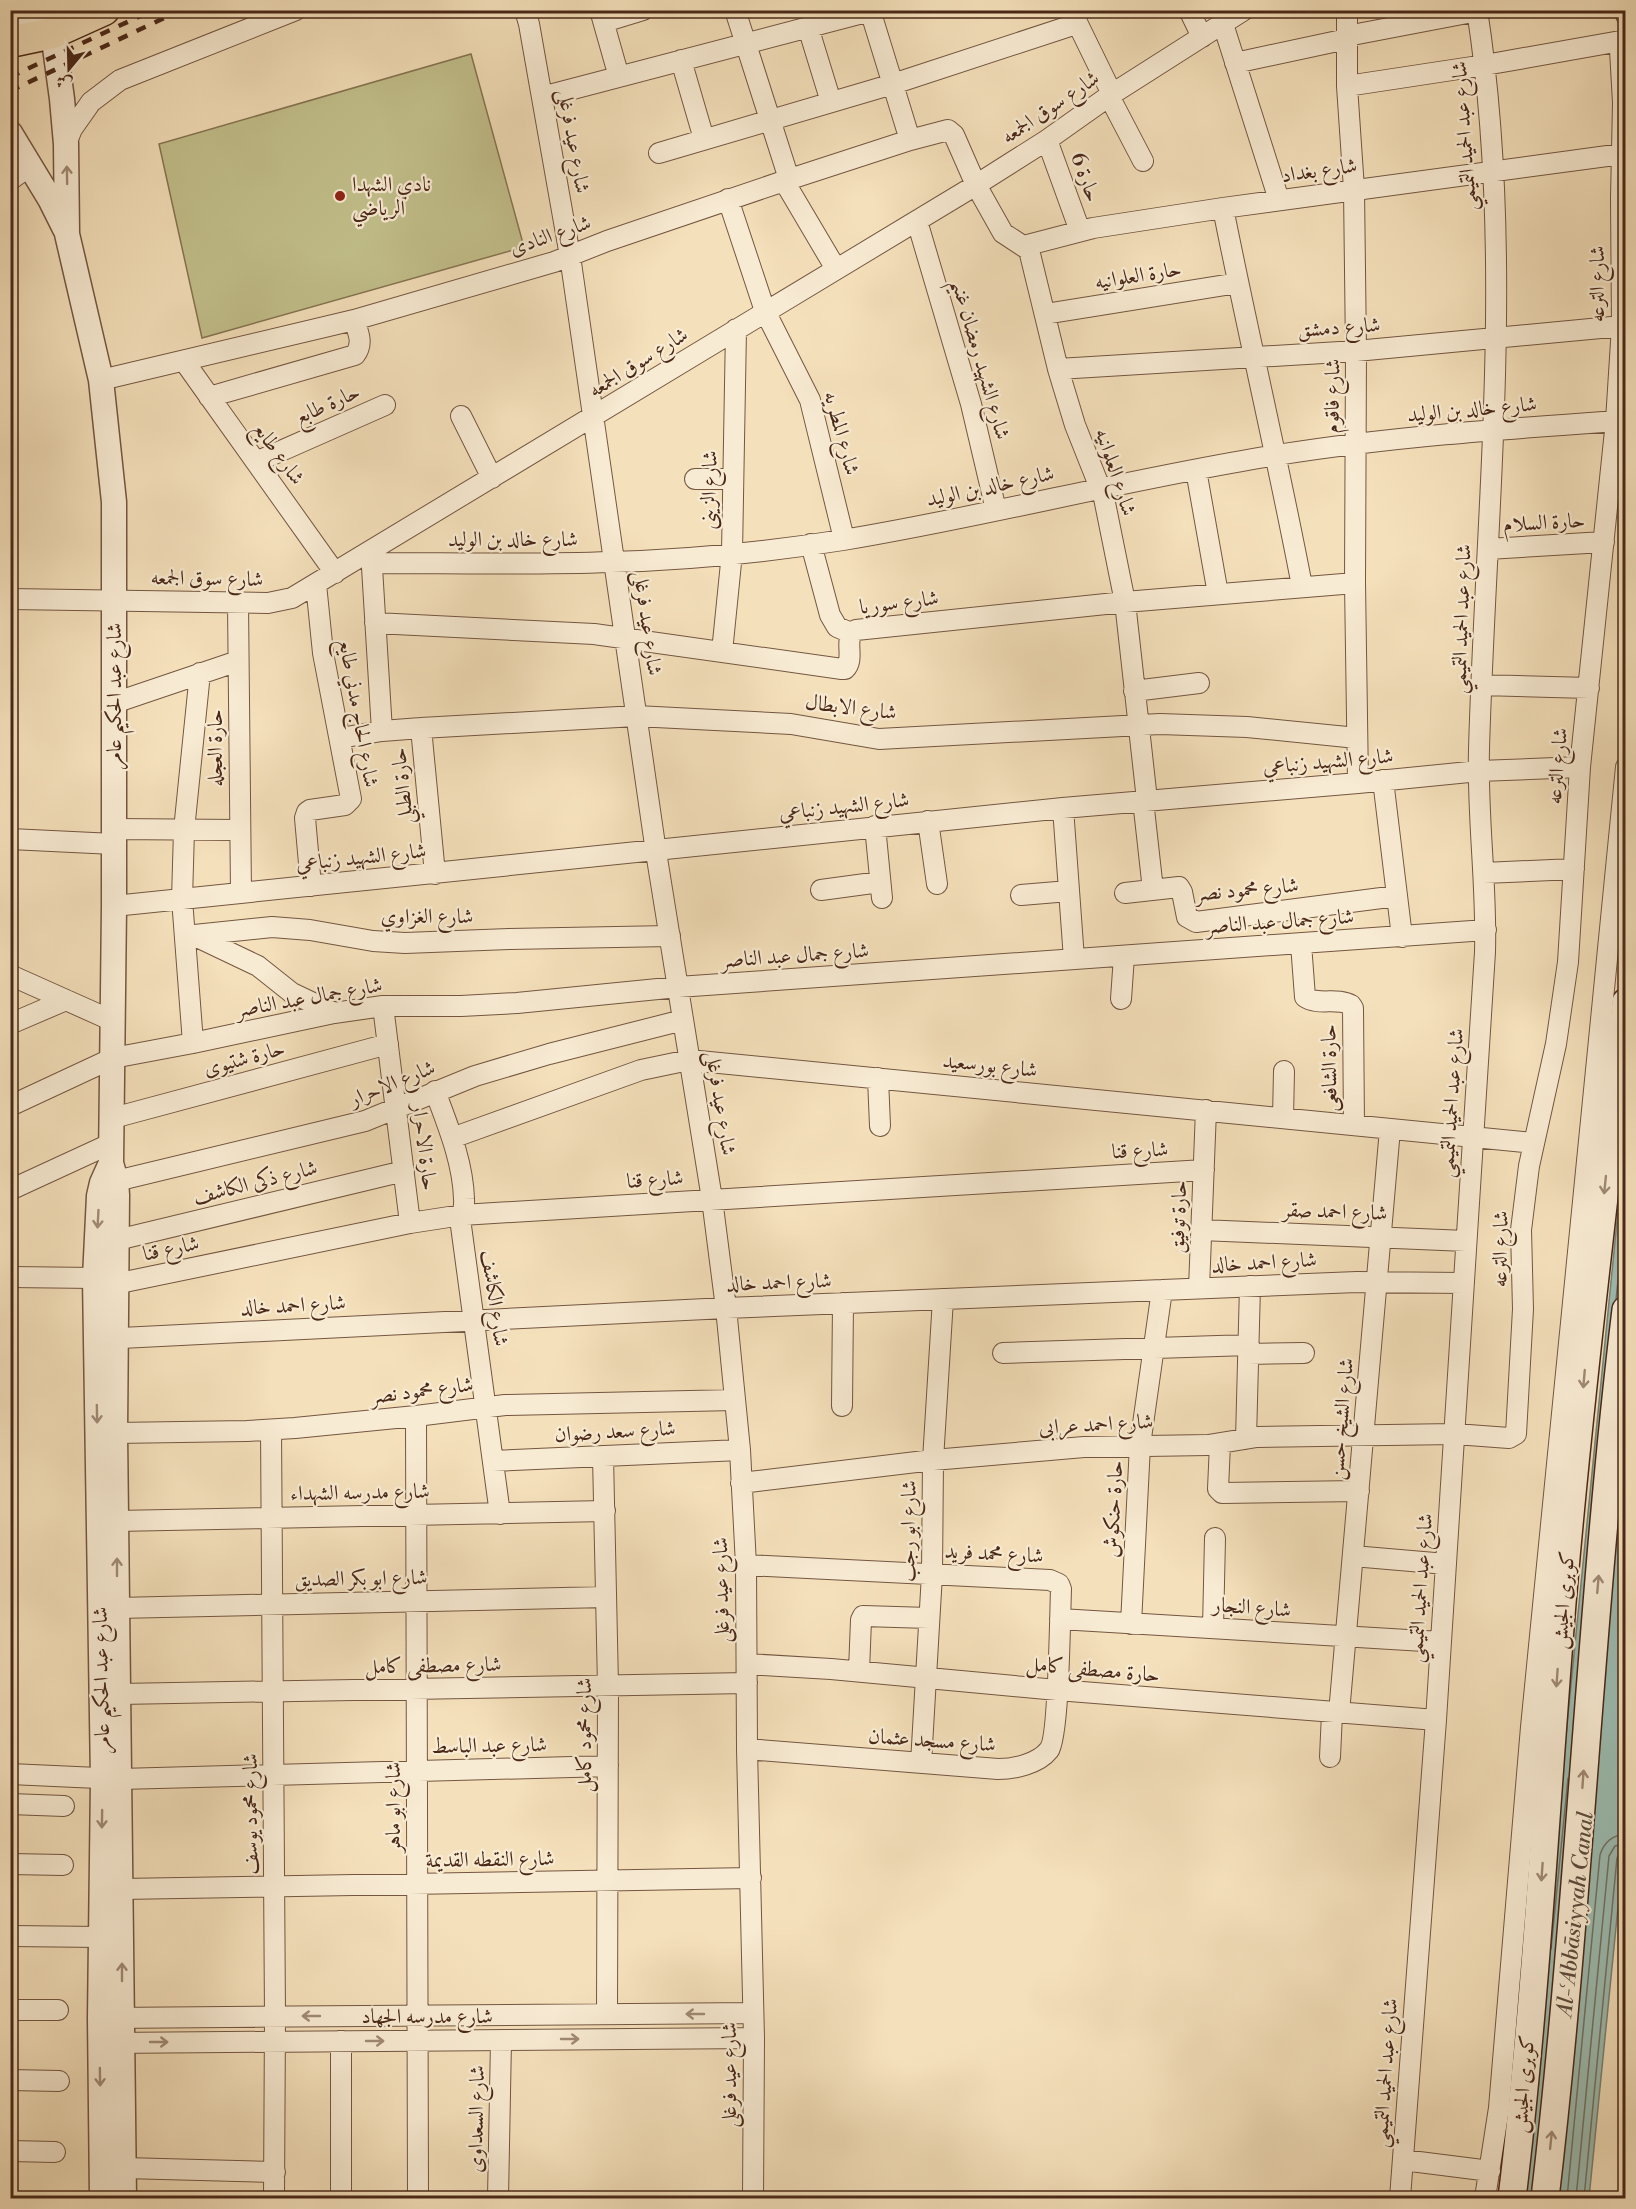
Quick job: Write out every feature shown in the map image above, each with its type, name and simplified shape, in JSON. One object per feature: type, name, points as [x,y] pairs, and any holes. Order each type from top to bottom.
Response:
[{"type":"main road","points":[[10,42],[53,22],[104,10]]},
{"type":"main road","name":"كوبرى الجيش","points":[[1512,2199],[1536,1952],[1563,1589],[1626,1002]]},
{"type":"main road","name":"كوبرى الجيش","points":[[1545,2199],[1570,1952],[1596,1605],[1626,1310]]},
{"type":"street","points":[[66,144],[72,129],[91,102],[120,80],[296,10]]},
{"type":"street","points":[[619,77],[602,16],[643,10]]},
{"type":"street","points":[[735,10],[770,120],[786,180],[836,269]]},
{"type":"street","points":[[1190,10],[1202,37]]},
{"type":"street","name":"شارع سوق الجمعه","points":[[10,599],[238,603],[284,601],[335,573],[371,557],[492,478],[765,311],[917,222],[1047,140],[1110,95],[1244,10]]},
{"type":"street","name":"شارع فاقوم","points":[[1347,10],[1347,86],[1354,189],[1358,783]]},
{"type":"street","points":[[542,97],[870,11],[910,140]]},
{"type":"street","points":[[1235,63],[1479,11]]},
{"type":"street","name":"شارع عبد الحميد التميمي","points":[[1400,2199],[1436,1720],[1486,930],[1479,771],[1495,337],[1493,171],[1479,11]]},
{"type":"street","name":"شارع عيد فرغلى","points":[[528,15],[570,256],[595,417],[636,716],[712,1199],[726,1308],[740,1450],[746,1565],[747,1749],[754,2038],[753,2199]]},
{"type":"street","points":[[659,153],[893,84],[1074,17],[1143,161]]},
{"type":"street","points":[[10,22],[53,22]]},
{"type":"street","name":"شارع عبد الحكيم عامر","points":[[53,22],[66,144],[68,234],[101,380],[114,502],[113,1162],[117,1240],[105,1281]]},
{"type":"street","points":[[1223,24],[1279,200]]},
{"type":"street","points":[[808,27],[831,102]]},
{"type":"street","points":[[1347,86],[1485,65],[1625,39]]},
{"type":"street","name":"شارع الترعه","points":[[1455,1434],[1509,1438],[1517,1431],[1523,1295],[1520,1238],[1534,1143],[1550,1074],[1568,962],[1580,767],[1616,421],[1622,326],[1623,104],[1620,50],[1625,39]]},
{"type":"street","points":[[681,60],[704,139]]},
{"type":"street","name":"شارع النادى","points":[[101,380],[354,320],[570,256],[607,241],[786,180],[944,130],[951,132],[976,185]]},
{"type":"street","name":"شارع عبد الحكيم عامر","points":[[10,132],[31,165],[68,234]]},
{"type":"street","name":"حارة 6","points":[[1047,140],[1080,231]]},
{"type":"street","name":"شارع بغداد","points":[[1024,246],[1080,231],[1223,208],[1622,154]]},
{"type":"street","points":[[10,180],[31,165]]},
{"type":"street","points":[[976,185],[1003,233],[1024,246]]},
{"type":"street","name":"شارع المطريه","points":[[728,200],[765,311],[810,400],[844,540]]},
{"type":"street","points":[[1223,208],[1253,356],[1277,455],[1302,586]]},
{"type":"street","name":"شارع الشهيد رمضان غنيم","points":[[917,222],[971,405],[996,510]]},
{"type":"street","name":"شارع العلوانيه","points":[[1024,246],[1030,256],[1058,369],[1078,432],[1101,487],[1125,602],[1153,890]]},
{"type":"street","name":"حارة العلوانيه","points":[[1045,314],[1238,283]]},
{"type":"street","points":[[209,397],[355,355],[360,346],[360,340],[354,320]]},
{"type":"street","name":"شارع دمشق","points":[[1058,369],[1356,351],[1622,326]]},
{"type":"street","name":"شارع الزينى","points":[[722,652],[732,553],[736,329]]},
{"type":"street","name":"شارع طايع","points":[[184,361],[335,573]]},
{"type":"street","name":"حارة طابع","points":[[256,462],[385,405]]},
{"type":"street","points":[[461,416],[492,478]]},
{"type":"street","name":"شارع خالد بن الوليد","points":[[371,557],[616,562],[732,553],[844,540],[1101,487],[1277,455],[1493,429],[1616,421]]},
{"type":"street","points":[[1196,470],[1218,594]]},
{"type":"street","points":[[696,478],[733,479]]},
{"type":"street","name":"حارة السلام","points":[[1488,549],[1604,542]]},
{"type":"street","points":[[811,544],[830,615],[837,627],[851,633]]},
{"type":"street","points":[[371,557],[382,731]]},
{"type":"street","name":"شارع سوريا","points":[[375,623],[594,634],[845,669],[849,664],[849,637],[856,630],[1125,602],[1355,583]]},
{"type":"street","name":"شارع الحاج مدني طايع","points":[[311,886],[305,818],[307,812],[345,805],[351,799],[323,653],[316,584]]},
{"type":"street","name":"حارة العجله","points":[[238,603],[241,893]]},
{"type":"street","points":[[114,703],[238,661]]},
{"type":"street","points":[[193,1043],[190,936],[182,899],[184,830],[200,673]]},
{"type":"street","points":[[1134,691],[1198,683]]},
{"type":"street","points":[[1482,685],[1589,688]]},
{"type":"street","name":"شارع الابطال","points":[[340,738],[382,731],[421,728],[636,716],[791,724],[879,739],[1138,725],[1247,728],[1357,738]]},
{"type":"street","name":"حارة الطبلي","points":[[421,728],[435,874]]},
{"type":"street","name":"شارع الشهيد زنباعي","points":[[114,906],[1145,800],[1479,771],[1580,767]]},
{"type":"street","points":[[1485,2199],[1499,2108],[1532,1715],[1626,767]]},
{"type":"street","points":[[1383,780],[1402,937]]},
{"type":"street","points":[[1063,808],[1074,959]]},
{"type":"street","points":[[928,821],[937,884]]},
{"type":"street","points":[[821,890],[881,890],[875,826]]},
{"type":"street","points":[[10,839],[114,836],[184,830],[239,830]]},
{"type":"street","points":[[1484,873],[1574,869]]},
{"type":"street","name":"شارع محمود نصر","points":[[1125,893],[1175,887],[1181,889],[1187,917],[1196,922],[1397,896]]},
{"type":"street","points":[[1021,895],[1070,891]]},
{"type":"street","name":"شارع الغزاوي","points":[[190,936],[272,927],[310,930],[373,941],[405,943],[670,936]]},
{"type":"street","name":"شارع جمال عبد الناصر","points":[[10,1106],[113,1058],[334,1013],[383,1006],[517,1003],[678,987],[1486,930]]},
{"type":"street","points":[[190,936],[258,966],[292,993],[334,1013]]},
{"type":"street","name":"حارة الشافعى","points":[[1301,944],[1305,997],[1311,1000],[1344,1002],[1353,1008],[1354,1125]]},
{"type":"street","points":[[1121,999],[1124,956]]},
{"type":"street","points":[[10,975],[113,1021]]},
{"type":"street","points":[[10,1024],[66,1000]]},
{"type":"street","name":"حارة الاحرار","points":[[383,1006],[410,1223]]},
{"type":"street","name":"شارع الاحرار","points":[[10,1190],[113,1162],[347,1126],[396,1109],[475,1076],[549,1054],[683,1020]]},
{"type":"street","name":"حارة شتيوى","points":[[113,1118],[388,1044]]},
{"type":"street","name":"شارع بورسعيد","points":[[453,1138],[641,1070],[690,1060],[1534,1143]]},
{"type":"street","points":[[1283,1118],[1284,1071]]},
{"type":"street","points":[[878,1078],[880,1126]]},
{"type":"street","name":"شارع الكاشف","points":[[435,1092],[453,1138],[464,1196],[461,1227],[500,1514]]},
{"type":"street","name":"حارة توفيق","points":[[1199,1288],[1206,1110]]},
{"type":"street","name":"شارع الشيخ حسن","points":[[1330,1757],[1346,1636],[1390,1129]]},
{"type":"street","name":"شارع عبد الحكيم عامر","points":[[111,2018],[122,1889],[112,1779],[105,1281],[99,1196],[102,1183],[113,1162]]},
{"type":"street","name":"شارع قنا","points":[[10,1277],[105,1281],[462,1215],[1204,1170]]},
{"type":"street","name":"شارع ذكى الكاشف","points":[[117,1240],[404,1171]]},
{"type":"street","name":"شارع احمد صقر","points":[[1201,1230],[1466,1241]]},
{"type":"street","name":"شارع احمد خالد","points":[[105,1339],[726,1308],[1199,1288],[1377,1281],[1464,1283]]},
{"type":"street","points":[[1246,1439],[1250,1286]]},
{"type":"street","name":"حارة حنكوش","points":[[1131,1624],[1140,1445],[1162,1290]]},
{"type":"street","name":"شارع ابو رجب","points":[[921,1763],[932,1574],[933,1460],[943,1299]]},
{"type":"street","points":[[842,1406],[843,1303]]},
{"type":"street","name":"شارع عبد الحكيم عامر","points":[[105,1339],[115,1433],[119,1694],[101,1937],[111,2018],[124,2168],[124,2199]]},
{"type":"street","points":[[1003,1353],[1154,1348],[1249,1349],[1304,1353]]},
{"type":"street","name":"شارع محمود نصر","points":[[115,1433],[271,1430],[416,1416],[485,1406],[735,1400]]},
{"type":"street","name":"شارع ابو ماهر","points":[[416,1416],[418,2199]]},
{"type":"street","name":"شارع محمود يوسف","points":[[271,1430],[274,2199]]},
{"type":"street","name":"شارع احمد عرابى","points":[[741,1483],[933,1460],[1084,1447],[1220,1444],[1269,1436],[1455,1434]]},
{"type":"street","points":[[1220,1444],[1218,1489],[1222,1493],[1359,1491]]},
{"type":"street","name":"شارع سعد رضوان","points":[[493,1461],[740,1450]]},
{"type":"street","name":"شارع محمود كامل","points":[[603,1456],[608,1686],[607,2014]]},
{"type":"street","name":"شارع مدرسه الشهداء","points":[[116,1521],[604,1511]]},
{"type":"street","points":[[1213,1628],[1215,1538]]},
{"type":"street","points":[[1353,1556],[1446,1564]]},
{"type":"street","name":"شارع محمد فريد","points":[[746,1565],[1055,1581],[1061,1589],[1060,1619]]},
{"type":"street","name":"شارع ابو بكر الصديق","points":[[117,1608],[606,1597]]},
{"type":"street","points":[[859,1671],[863,1616],[929,1618]]},
{"type":"street","name":"شارع النجار","points":[[1060,1619],[1441,1642]]},
{"type":"street","name":"شارع مسجد عثمان","points":[[747,1749],[998,1769],[1009,1769],[1028,1763],[1044,1755],[1052,1744],[1060,1619]]},
{"type":"street","name":"حارة مصطفى كامل","points":[[747,1674],[859,1671],[1057,1690],[1436,1720]]},
{"type":"street","name":"شارع مصطفى كامل","points":[[119,1694],[608,1686],[747,1674]]},
{"type":"street","name":"شارع عبد الباسط","points":[[10,1774],[112,1779],[608,1766]]},
{"type":"street","points":[[10,1804],[64,1806]]},
{"type":"street","points":[[10,1864],[63,1864]]},
{"type":"street","name":"شارع النقطه القديمة","points":[[122,1889],[751,1878]]},
{"type":"street","points":[[10,1936],[101,1937]]},
{"type":"street","points":[[10,2010],[58,2010]]},
{"type":"street","name":"شارع مدرسه الجهاد","points":[[111,2018],[753,2013]]},
{"type":"street","name":"شارع مدرسه الجهاد","points":[[112,2043],[754,2038]]},
{"type":"street","name":"شارع السعداوى","points":[[498,2199],[501,2040]]},
{"type":"street","points":[[341,2041],[341,2199]]},
{"type":"street","name":"شارع عبد الحكيم عامر","points":[[102,2199],[112,2043]]},
{"type":"street","points":[[10,2080],[59,2081]]},
{"type":"street","points":[[10,2151],[55,2152]]},
{"type":"street","points":[[1403,2160],[1490,2171]]},
{"type":"street","points":[[124,2168],[274,2172]]},
{"type":"shaded area","name":"نادي الشهدا الرياضي","points":[[471,54],[524,247],[202,338],[159,144]]},
{"type":"water","name":"Al-ʿAbbāsiyyah Canal","points":[[1625,1141],[1626,1827],[1589,2198],[1520,2198]]},
{"type":"railway","points":[[10,77],[153,10]]},
{"type":"railway","points":[[10,91],[181,10]]},
{"type":"place","name":"نادي الشهدا الرياضي","points":[[340,196]]}]
